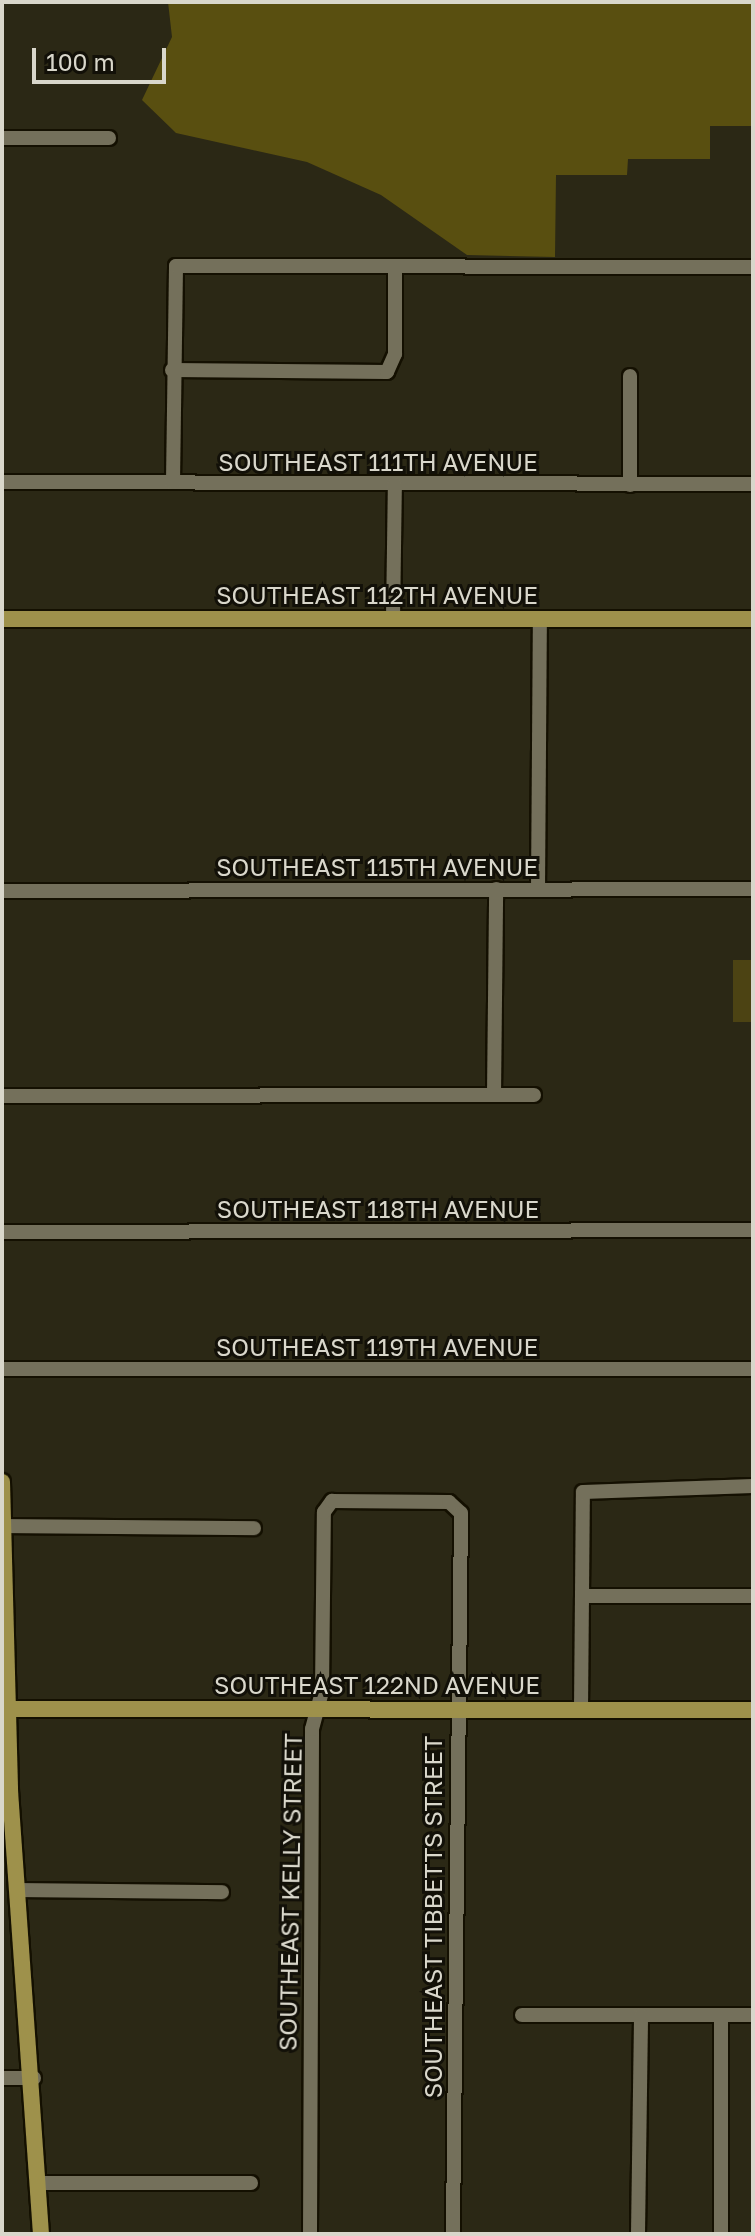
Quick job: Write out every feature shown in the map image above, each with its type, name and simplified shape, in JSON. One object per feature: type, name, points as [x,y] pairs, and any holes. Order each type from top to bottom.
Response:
[{"type":"main road","name":"SOUTHEAST 112TH AVENUE","points":[[2,619],[753,619]]},
{"type":"main road","points":[[2,1482],[8,1710],[6,1791],[22,1890]]},
{"type":"main road","points":[[8,1710],[34,2078],[41,2234]]},
{"type":"main road","name":"SOUTHEAST 122ND AVENUE","points":[[8,1710],[753,1710]]},
{"type":"street","points":[[2,138],[109,138]]},
{"type":"street","points":[[173,482],[172,370],[176,266],[753,267]]},
{"type":"street","points":[[172,370],[391,370],[395,266]]},
{"type":"street","points":[[630,376],[630,485]]},
{"type":"street","name":"SOUTHEAST 111TH AVENUE","points":[[2,482],[753,484]]},
{"type":"street","points":[[393,619],[395,484]]},
{"type":"street","points":[[538,889],[540,619]]},
{"type":"street","points":[[494,1095],[496,889]]},
{"type":"street","name":"SOUTHEAST 115TH AVENUE","points":[[2,891],[753,889]]},
{"type":"street","points":[[2,1096],[534,1095]]},
{"type":"street","name":"SOUTHEAST 118TH AVENUE","points":[[2,1232],[753,1230]]},
{"type":"street","name":"SOUTHEAST 119TH AVENUE","points":[[2,1369],[753,1369]]},
{"type":"street","points":[[581,1709],[583,1492],[753,1486]]},
{"type":"street","name":"SOUTHEAST TIBBETTS STREET","points":[[327,1504],[458,1504],[453,2234]]},
{"type":"street","name":"SOUTHEAST KELLY STREET","points":[[310,2234],[317,1710],[327,1504]]},
{"type":"street","points":[[5,1526],[254,1528]]},
{"type":"street","points":[[582,1596],[753,1596]]},
{"type":"street","points":[[22,1890],[222,1892]]},
{"type":"street","points":[[522,2015],[753,2015]]},
{"type":"street","points":[[638,2234],[641,2015]]},
{"type":"street","points":[[721,2015],[721,2234]]},
{"type":"street","points":[[2,2078],[34,2078]]},
{"type":"street","points":[[39,2183],[251,2183]]},
{"type":"shaded area","points":[[168,2],[753,2],[751,126],[710,126],[710,159],[628,159],[627,175],[556,175],[555,257],[467,255],[381,195],[307,162],[176,133],[142,100],[172,37]]},
{"type":"shaded area","points":[[733,960],[753,960],[753,1022],[733,1022]]}]
